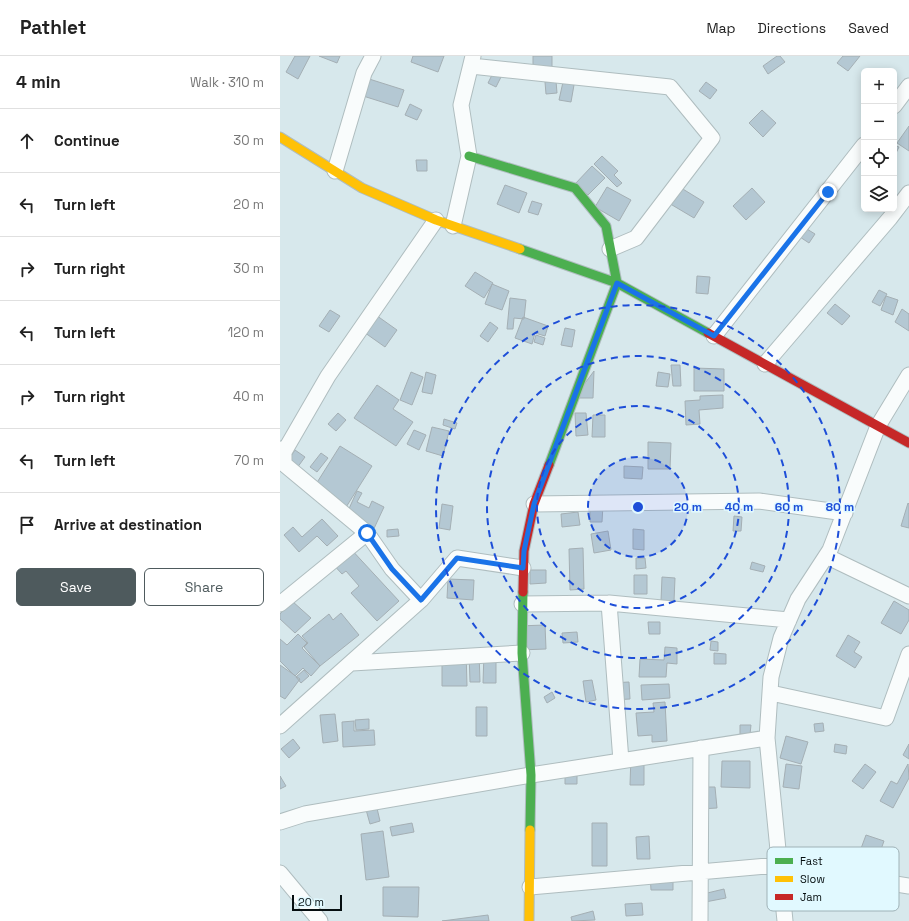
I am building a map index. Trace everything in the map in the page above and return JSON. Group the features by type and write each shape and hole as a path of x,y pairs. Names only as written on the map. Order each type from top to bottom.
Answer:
{"street":[{"path":"335,171 364,72 373,56"},
{"path":"453,226 469,156 461,105 472,61 670,87 712,138 636,238 610,249"},
{"path":"896,104 909,86"},
{"path":"280,137 362,188 436,220 617,283 909,443"},
{"path":"714,336 861,149"},
{"path":"469,156 575,188 606,226 617,283 534,504 524,551 522,653 531,774 529,921"},
{"path":"765,364 890,218 909,193"},
{"path":"421,600 392,569 367,533 284,464 282,450 328,376 436,220"},
{"path":"776,847 767,738 771,677 781,638 798,599 830,550 878,426 909,375"},
{"path":"534,504 759,501 845,513"},
{"path":"280,604 367,533"},
{"path":"826,556 909,596"},
{"path":"280,726 421,600 457,558 523,568"},
{"path":"522,604 610,603 789,620"},
{"path":"610,603 621,760"},
{"path":"352,663 522,653"},
{"path":"770,693 886,718 909,654"},
{"path":"280,822 305,814 531,774 767,738"},
{"path":"700,921 702,872 701,748"},
{"path":"530,886 767,866"},
{"path":"280,873 320,921"},
{"path":"899,884 909,886"},
{"path":"784,911 785,921"}],"building":[{"path":"295,56 310,56 298,79 286,72"},
{"path":"319,56 340,56 337,63"},
{"path":"413,56 444,56 438,72 411,62"},
{"path":"533,56 552,56 552,68 533,68"},
{"path":"777,56 780,56 785,62 768,74 763,66"},
{"path":"843,56 860,56 848,71 837,63"},
{"path":"493,73 501,77 496,87 488,83"},
{"path":"366,78 404,90 398,107 360,95"},
{"path":"556,81 557,93 546,94 545,82"},
{"path":"563,82 574,85 571,102 559,100"},
{"path":"706,82 717,90 710,99 699,91"},
{"path":"410,104 422,110 417,120 405,115"},
{"path":"762,110 776,123 763,137 749,123"},
{"path":"909,126 909,151 897,143"},
{"path":"602,156 618,171 614,175 622,183 617,187 594,164"},
{"path":"416,160 427,160 427,171 417,171"},
{"path":"592,166 605,178 588,195 575,184"},
{"path":"673,183 704,202 694,218 662,199"},
{"path":"505,185 527,193 519,213 497,204"},
{"path":"607,187 631,200 619,221 595,207"},
{"path":"752,188 765,202 746,220 733,206"},
{"path":"532,201 542,204 538,215 528,212"},
{"path":"802,226 815,234 809,243 797,235"},
{"path":"475,272 493,283 484,298 465,286"},
{"path":"697,276 710,277 708,294 696,293"},
{"path":"492,284 509,291 502,310 485,304"},
{"path":"879,290 887,294 880,306 872,302"},
{"path":"886,296 898,300 893,315 881,310"},
{"path":"510,298 526,300 524,319 514,318 513,329 507,329"},
{"path":"835,304 850,316 842,325 827,313"},
{"path":"902,309 909,314 909,331 895,322"},
{"path":"330,310 340,316 329,332 319,326"},
{"path":"373,313 397,330 385,347 361,330"},
{"path":"523,317 548,326 545,336 535,333 532,344 515,338"},
{"path":"490,322 498,328 488,342 480,336"},
{"path":"565,328 575,330 572,347 561,345"},
{"path":"536,335 545,338 543,345 534,342"},
{"path":"671,365 680,365 681,386 673,386"},
{"path":"694,368 724,369 724,391 694,391"},
{"path":"594,371 593,398 574,398"},
{"path":"411,372 423,377 412,405 400,400"},
{"path":"426,372 436,375 432,394 422,392"},
{"path":"658,372 670,374 668,387 656,386"},
{"path":"377,385 399,400 393,409 413,422 396,446 354,418"},
{"path":"723,395 723,408 699,410 700,424 686,425 685,401 700,400 700,396"},
{"path":"338,413 346,420 336,431 328,424"},
{"path":"575,413 586,413 588,435 576,436"},
{"path":"593,415 605,415 605,437 592,437"},
{"path":"444,419 457,423 455,429 443,425"},
{"path":"432,427 449,431 443,456 426,451"},
{"path":"414,430 426,435 419,450 407,444"},
{"path":"648,442 671,443 670,469 648,469"},
{"path":"340,446 372,466 343,512 311,492"},
{"path":"295,450 305,457 297,468 287,462"},
{"path":"321,453 328,458 317,472 310,467"},
{"path":"624,466 643,467 642,479 624,478"},
{"path":"357,491 362,493 357,502 369,508 372,501 384,507 371,535 343,522"},
{"path":"908,503 909,504 909,528 901,526"},
{"path":"442,504 453,506 450,530 439,528"},
{"path":"590,504 603,505 602,522 590,522"},
{"path":"578,512 580,525 562,527 561,514"},
{"path":"734,516 742,517 741,531 733,531"},
{"path":"322,519 338,536 327,546 317,536 299,552 284,535 293,527 302,537"},
{"path":"398,529 399,536 387,537 387,530"},
{"path":"633,529 644,530 644,550 633,549"},
{"path":"608,531 611,550 594,553 591,534"},
{"path":"349,547 399,601 377,621 351,593 359,586 346,571 342,574 330,561"},
{"path":"583,548 584,589 570,590 569,549"},
{"path":"636,558 645,558 646,568 636,569"},
{"path":"752,562 765,566 763,572 750,569"},
{"path":"530,570 546,570 546,583 530,584"},
{"path":"634,575 647,575 647,594 634,594"},
{"path":"662,577 675,578 674,601 661,601"},
{"path":"448,579 474,580 473,600 447,598"},
{"path":"292,601 311,618 295,633 280,619 280,614"},
{"path":"894,601 909,610 909,620 901,634 881,623"},
{"path":"341,613 359,635 320,666 304,647 308,643 302,636 329,614 333,620"},
{"path":"648,622 660,622 660,634 649,634"},
{"path":"545,625 546,649 519,650 518,626"},
{"path":"577,632 578,642 563,643 562,633"},
{"path":"298,634 307,643 302,648 320,666 311,676 303,668 295,676 280,661 280,639 287,645"},
{"path":"848,635 860,642 854,652 862,657 855,668 836,656"},
{"path":"711,641 718,642 718,651 710,650"},
{"path":"665,647 677,648 677,664 667,663 666,677 639,677 640,659 664,660"},
{"path":"466,650 467,686 442,686 442,651"},
{"path":"469,652 479,652 480,682 470,682"},
{"path":"484,653 496,654 496,683 483,683"},
{"path":"714,653 726,654 726,664 714,664"},
{"path":"280,665 300,679 285,699 280,696"},
{"path":"304,670 309,676 301,683 296,677"},
{"path":"592,680 596,700 586,702 583,681"},
{"path":"629,682 630,699 612,700 611,683"},
{"path":"669,684 670,698 642,700 641,685"},
{"path":"552,692 555,698 547,703 544,697"},
{"path":"665,702 667,741 652,742 652,735 638,736 636,713 654,712 653,703"},
{"path":"476,707 487,707 487,736 476,736"},
{"path":"335,714 338,741 323,743 320,715"},
{"path":"369,719 369,729 356,730 355,720"},
{"path":"354,721 354,731 374,730 375,745 343,747 342,722"},
{"path":"823,723 824,731 815,732 814,724"},
{"path":"740,725 751,725 750,734 740,734"},
{"path":"786,736 808,742 801,764 780,758"},
{"path":"293,739 300,748 289,758 281,749"},
{"path":"835,744 847,746 846,754 834,752"},
{"path":"909,744 909,759 903,755"},
{"path":"631,756 644,756 644,785 630,785"},
{"path":"722,761 750,761 750,788 721,787"},
{"path":"786,764 802,766 799,789 783,787"},
{"path":"865,764 876,772 863,789 852,781"},
{"path":"908,764 909,778 893,808 880,801 891,781 897,784"},
{"path":"565,770 577,770 577,784 565,784"},
{"path":"280,776 286,786 280,789"},
{"path":"699,787 715,787 717,808 700,809"},
{"path":"376,804 380,821 370,824 365,806"},
{"path":"412,823 414,832 392,836 390,827"},
{"path":"592,823 607,823 607,866 592,866"},
{"path":"383,831 389,877 366,880 361,834"},
{"path":"866,835 884,841 882,847 862,847"},
{"path":"649,836 650,859 637,859 636,837"},
{"path":"673,873 673,890 651,890 650,874"},
{"path":"383,887 419,887 418,917 383,916"},
{"path":"724,889 726,898 700,903 699,895"},
{"path":"642,903 643,915 626,916 625,904"},
{"path":"593,911 595,920 572,921 571,917"},
{"path":"488,915 489,921 442,921"}],"traffic: fast":[{"path":"469,156 575,188 606,226 617,283 549,465"},
{"path":"520,249 617,283 708,333"},
{"path":"523,592 522,653 531,775 530,830"}],"traffic: slow":[{"path":"280,137 362,188 436,220 520,249"},
{"path":"529,921 530,830"}],"traffic: jam":[{"path":"708,333 909,443"},
{"path":"523,592 524,551 534,504 549,465"}],"route":[{"path":"367,533 392,569 421,600 457,558 523,568 524,551 534,504 617,283 714,336 828,192"}]}
